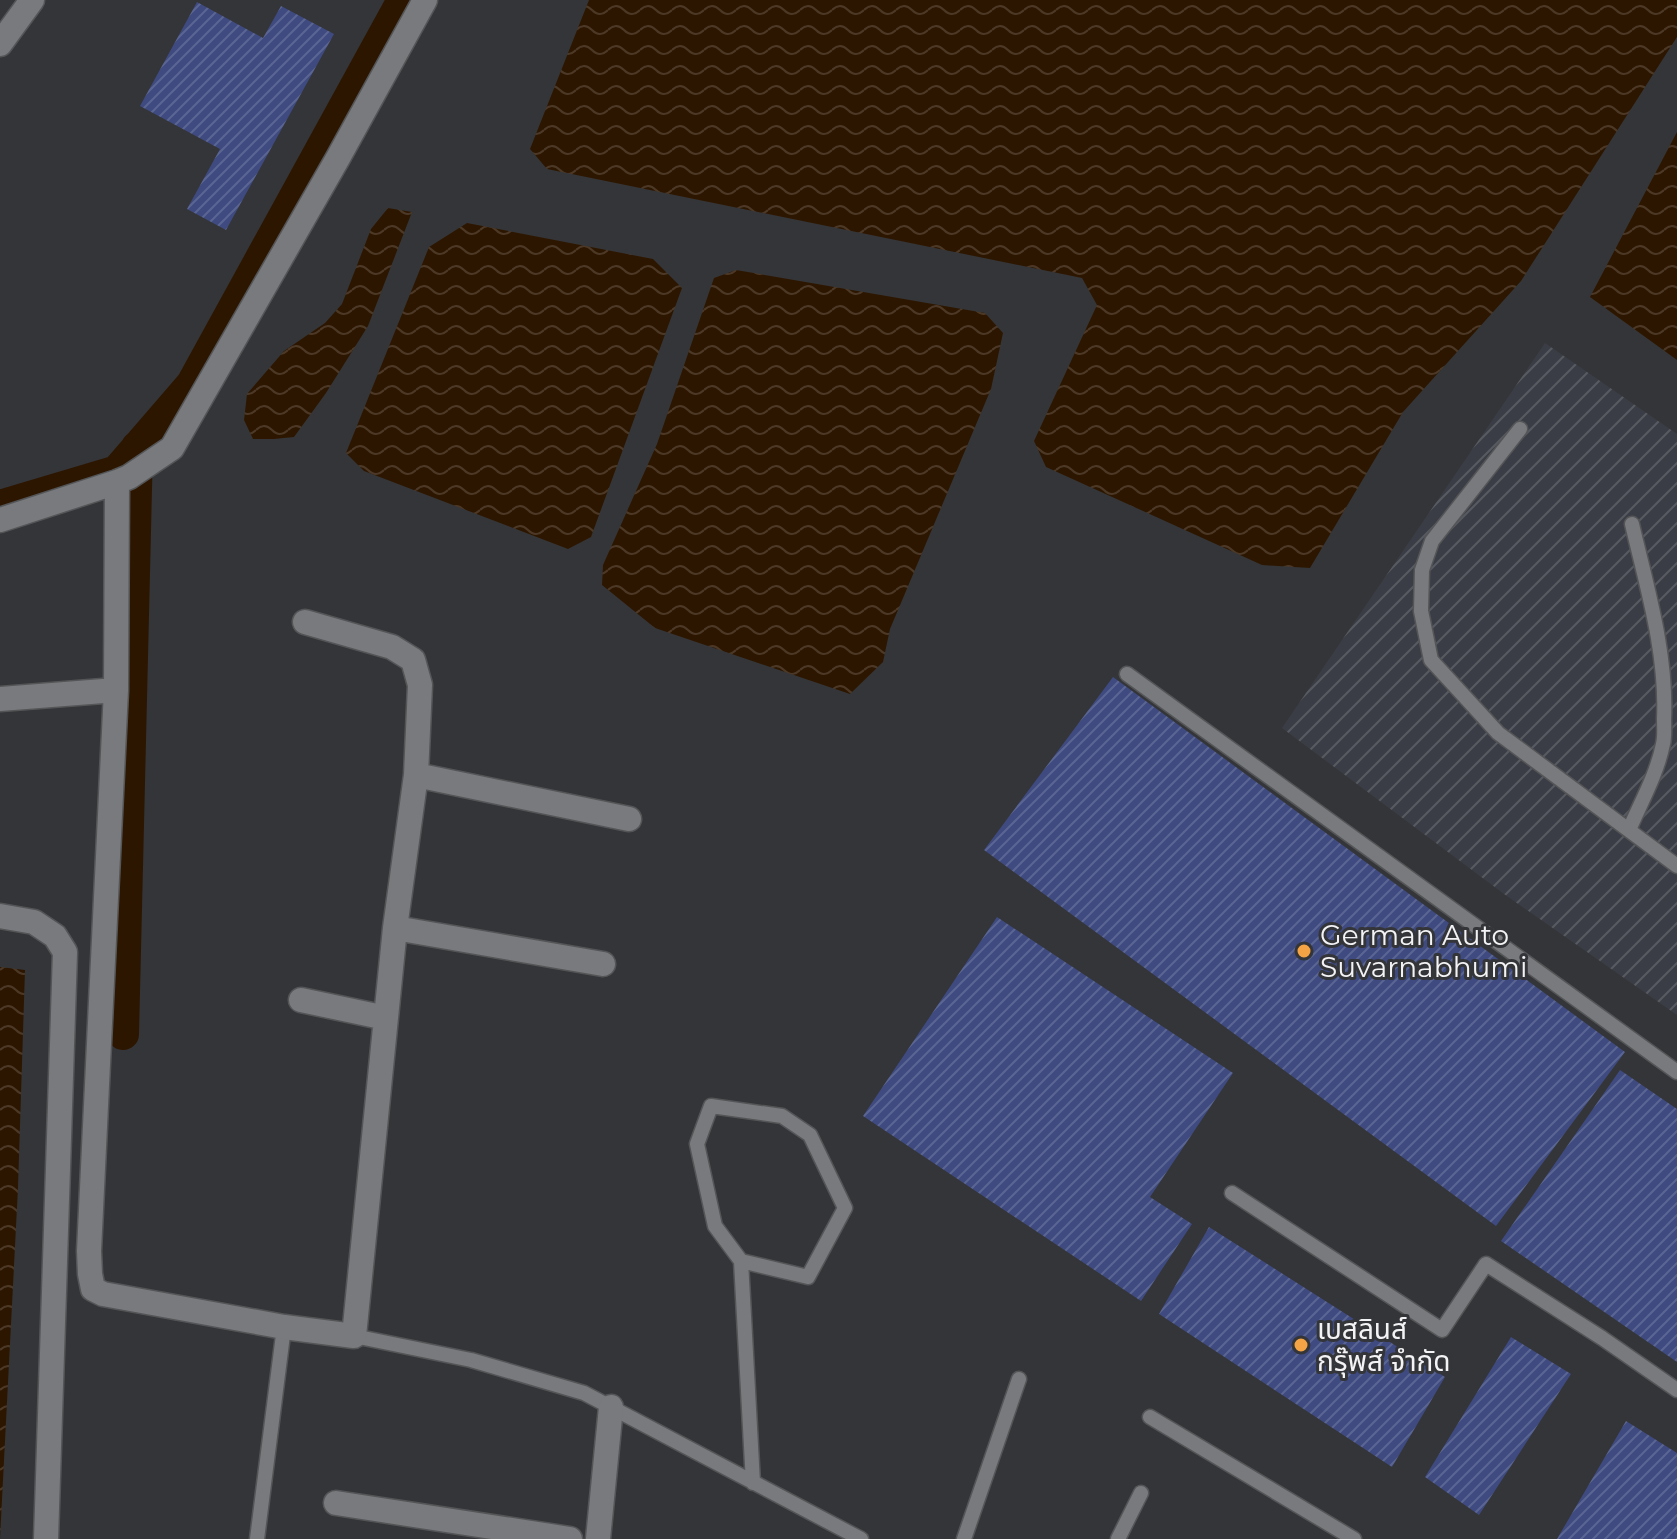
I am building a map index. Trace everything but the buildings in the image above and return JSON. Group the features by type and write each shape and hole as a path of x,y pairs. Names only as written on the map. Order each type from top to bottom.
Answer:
{"street":[{"path":"0,44 32,0"},
{"path":"0,520 123,480 172,448 425,0"},
{"path":"123,480 89,1251 93,1289 103,1294 284,1327 354,1336 395,928 416,775 420,685 413,660 392,647 305,622"},
{"path":"0,699 116,690"},
{"path":"416,775 629,819"},
{"path":"0,916 34,922 55,936 65,952 46,1539"},
{"path":"395,928 603,964"},
{"path":"301,1000 386,1018"},
{"path":"598,1539 611,1407"},
{"path":"336,1503 570,1539"}],"lane":[{"path":"1520,429 1432,541 1422,570 1421,611 1431,660 1498,733 1677,866"},
{"path":"1629,830 1654,774 1664,742 1665,704 1654,619 1632,524"},
{"path":"1127,674 1677,1072"},
{"path":"741,1261 808,1277 845,1208 810,1135 782,1116 711,1106 697,1144 715,1226 741,1261 753,1483"},
{"path":"1232,1193 1442,1330 1486,1264 1677,1390"},
{"path":"257,1539 284,1327"},
{"path":"354,1336 471,1360 584,1393 861,1539"},
{"path":"964,1539 1019,1379"},
{"path":"1150,1417 1354,1539"},
{"path":"1118,1539 1141,1493"}],"shaded area":[{"path":"1545,343 1677,434 1677,1015 1504,894 1282,728"}],"water":[{"path":"589,0 1677,0 1677,37 1521,281 1403,412 1310,568 1262,565 1046,467 1034,441 1097,305 1082,278 547,169 530,149"},
{"path":"1677,132 1677,360 1590,297"},
{"path":"388,208 412,212 368,326 294,437 253,439 244,420 247,394 284,351 325,323 342,304 371,229"},
{"path":"467,223 653,259 682,288 591,537 568,549 364,471 346,453 429,247"},
{"path":"736,270 985,313 1003,333 991,389 890,629 883,662 850,694 655,628 602,585 603,565 657,444 714,278"},
{"path":"0,967 25,970 18,1188 0,1539"}],"waterway":[{"path":"0,506 117,471 192,384 403,0"},
{"path":"123,1034 137,447"}],"place":[{"name":"German Auto Suvarnabhumi","path":"1304,951"},
{"name":"เบสลินส์ กรุ๊พส์ จำกัด","path":"1301,1345"}]}
